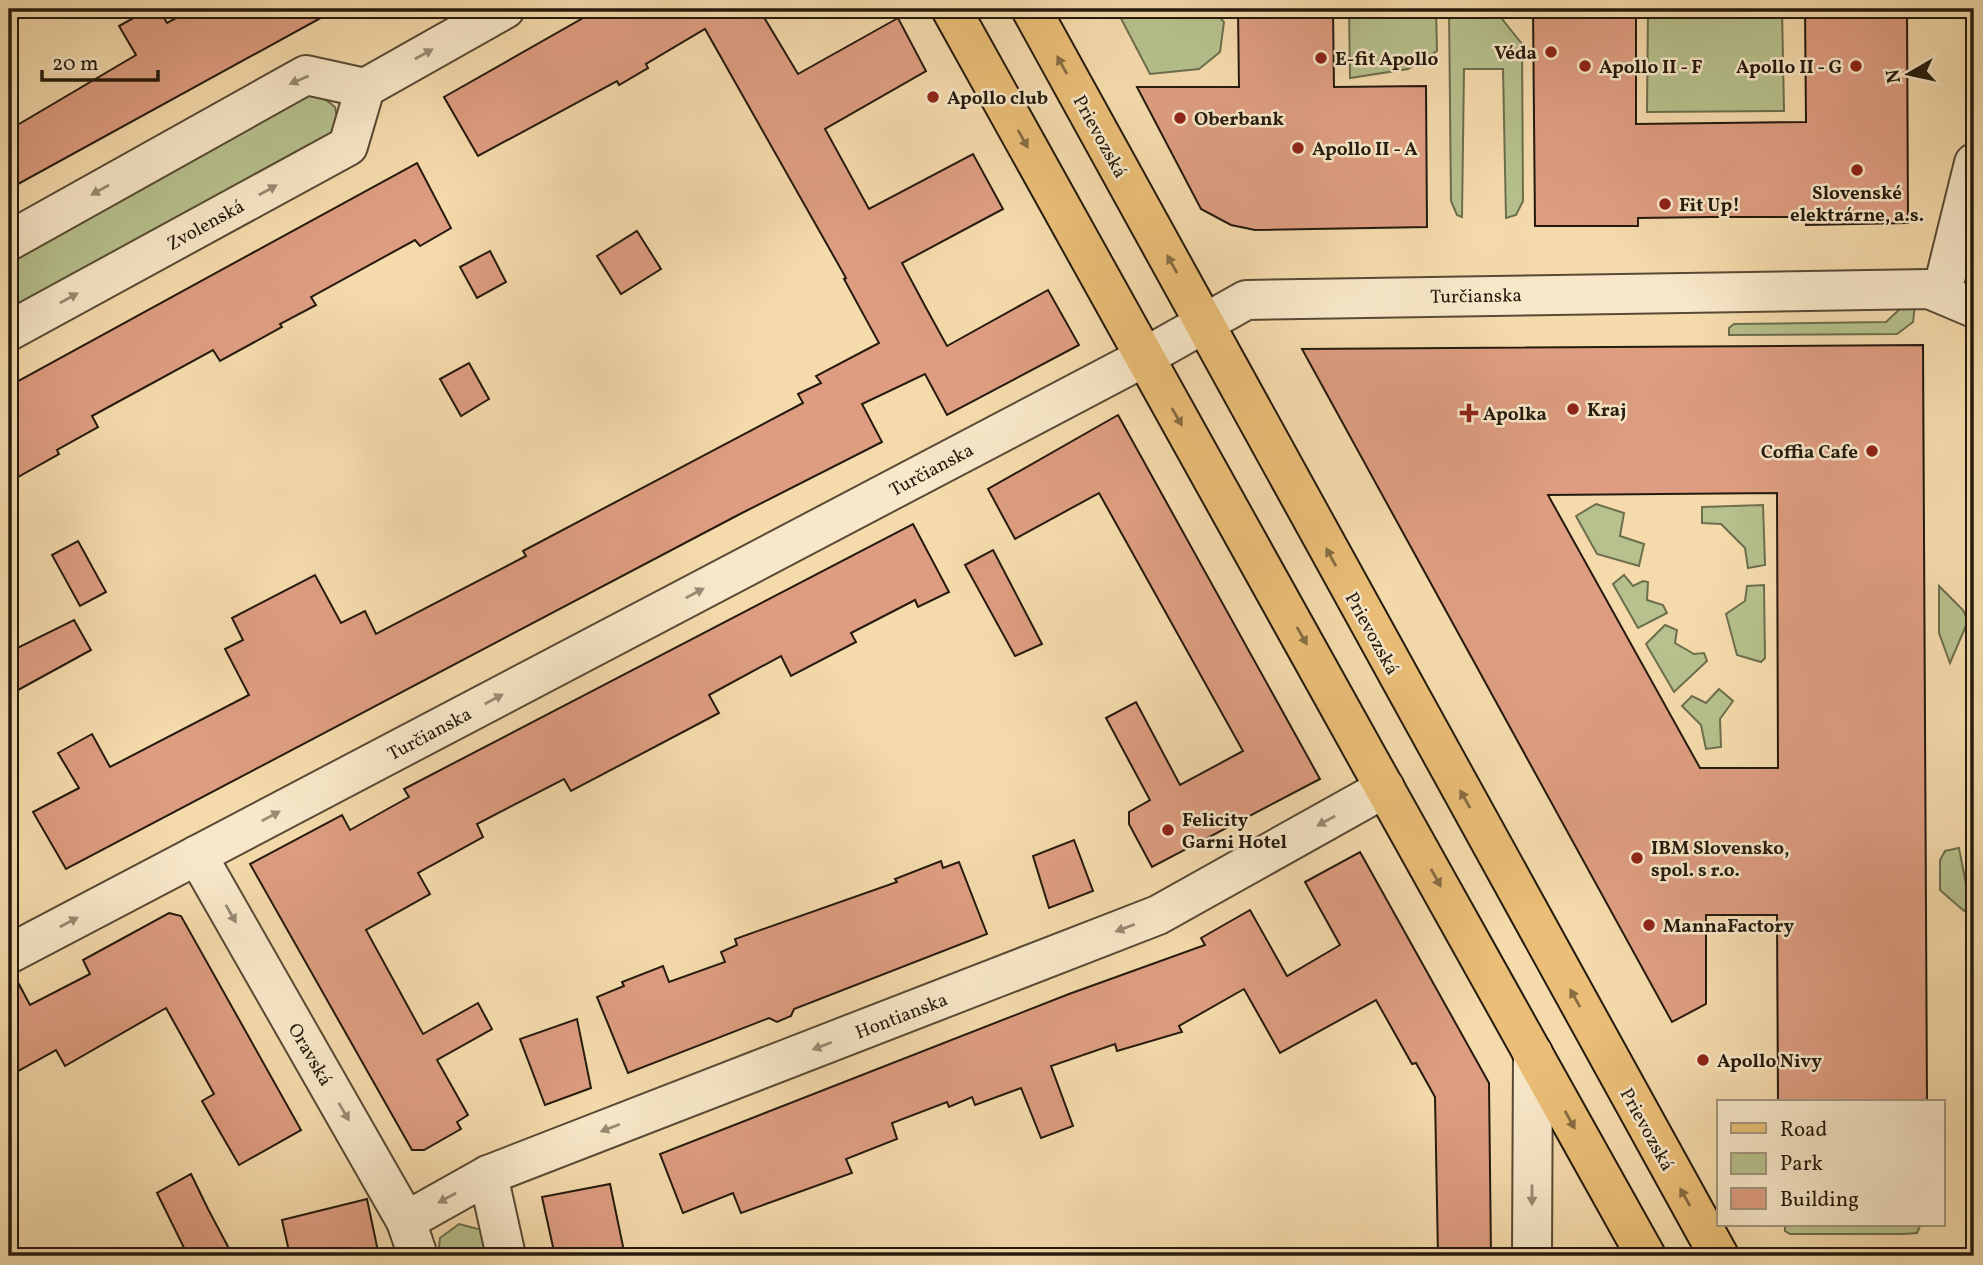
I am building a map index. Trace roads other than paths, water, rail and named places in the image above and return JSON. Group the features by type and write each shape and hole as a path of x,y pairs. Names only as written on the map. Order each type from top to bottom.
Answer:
{"main road":[{"path":"951,9 1143,358 1646,1256"},
{"name":"Prievozská","path":"1031,9 1718,1256"}],"street":[{"path":"9,241 306,75 365,88 505,9"},
{"name":"Zvolenská","path":"9,331 348,146 365,88"},
{"path":"1938,283 1974,163"},
{"path":"1938,283 1974,251"},
{"name":"Turčianska","path":"9,954 1143,358 1246,300 1938,283 1974,308"},
{"name":"Hontianska","path":"406,1221 488,1175 1158,915 1385,788"},
{"name":"Oravská","path":"197,855 406,1221 418,1256"},
{"path":"1532,1256 1533,1053"},
{"path":"488,1175 506,1256"}],"place":[{"name":"Véda","path":"1551,52"},
{"name":"E-fit Apollo","path":"1321,58"},
{"name":"Apollo II - F","path":"1585,66"},
{"name":"Apollo II - G","path":"1856,66"},
{"name":"Apollo club","path":"933,97"},
{"name":"Oberbank","path":"1180,118"},
{"name":"Apollo II - A","path":"1298,148"},
{"name":"Slovenské elektrárne, a.s.","path":"1857,170"},
{"name":"Fit Up!","path":"1665,204"},
{"name":"Kraj","path":"1573,409"},
{"name":"Apolka","path":"1469,413"},
{"name":"Coffia Cafe","path":"1872,451"},
{"name":"Felicity Garni Hotel","path":"1168,830"},
{"name":"IBM Slovensko, spol. s r.o.","path":"1637,858"},
{"name":"MannaFactory","path":"1649,925"},
{"name":"Apollo Nivy","path":"1703,1060"}]}
